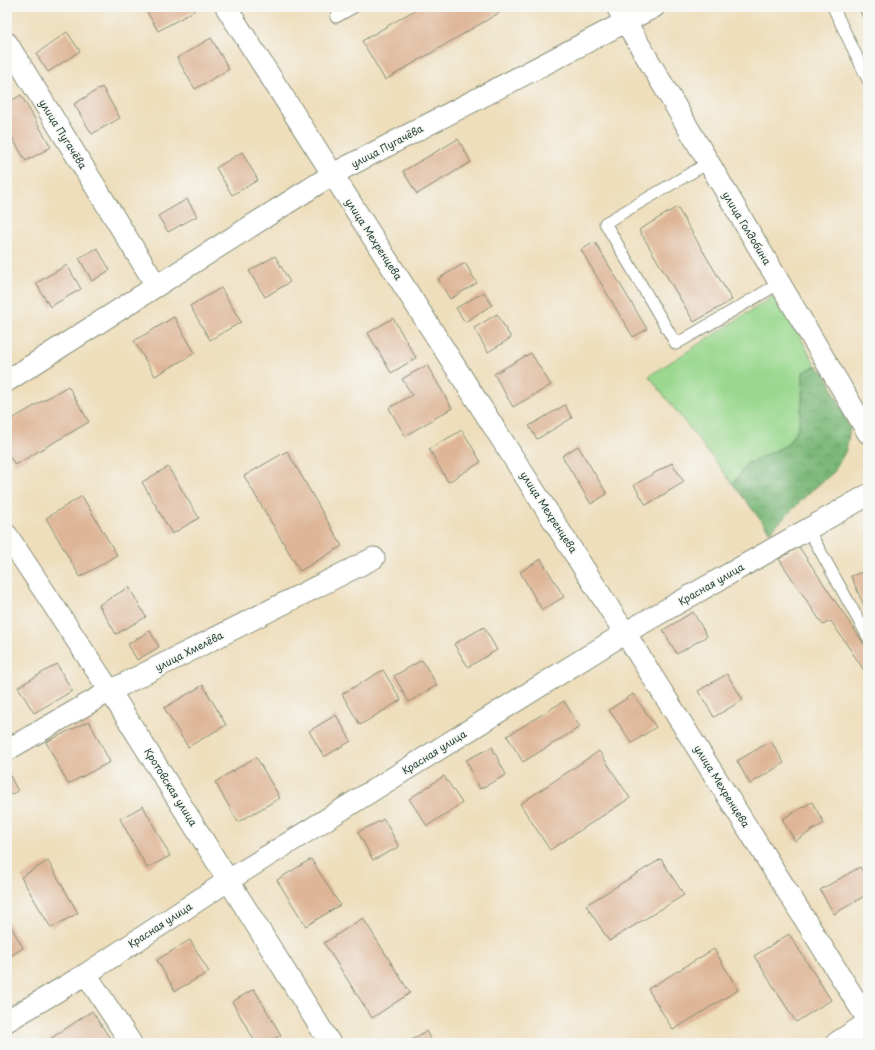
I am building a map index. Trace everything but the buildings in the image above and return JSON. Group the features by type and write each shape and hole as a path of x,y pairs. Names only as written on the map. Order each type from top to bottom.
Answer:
{"main road":[{"path":"837,1043 868,1022"}],"street":[{"name":"улица Мехренцева","path":"226,7 625,633 868,1022"},
{"path":"621,15 654,7"},
{"name":"улица Пугачёва","path":"7,381 333,174 621,15"},
{"name":"улица Голдобина","path":"621,15 868,433"},
{"name":"улица Пугачёва","path":"7,43 156,285"},
{"name":"Красная улица","path":"7,1021 86,974 229,880 625,633 868,495"},
{"name":"Кротовская улица","path":"7,535 110,691 330,1043"},
{"name":"улица Хмелёва","path":"7,750 110,691 374,558"},
{"path":"86,974 131,1043"}],"lane":[{"path":"336,17 354,7"},
{"path":"833,7 868,80"},
{"path":"708,163 605,223 676,344 780,284"},
{"path":"808,529 868,637"}],"green space":[{"path":"777,294 816,366 803,372 802,402 798,428 787,445 746,464 733,484 649,376"},
{"path":"816,366 826,374 850,428 846,450 834,472 811,491 770,532 733,484 746,464 787,445 798,428 802,402 803,372"}]}
